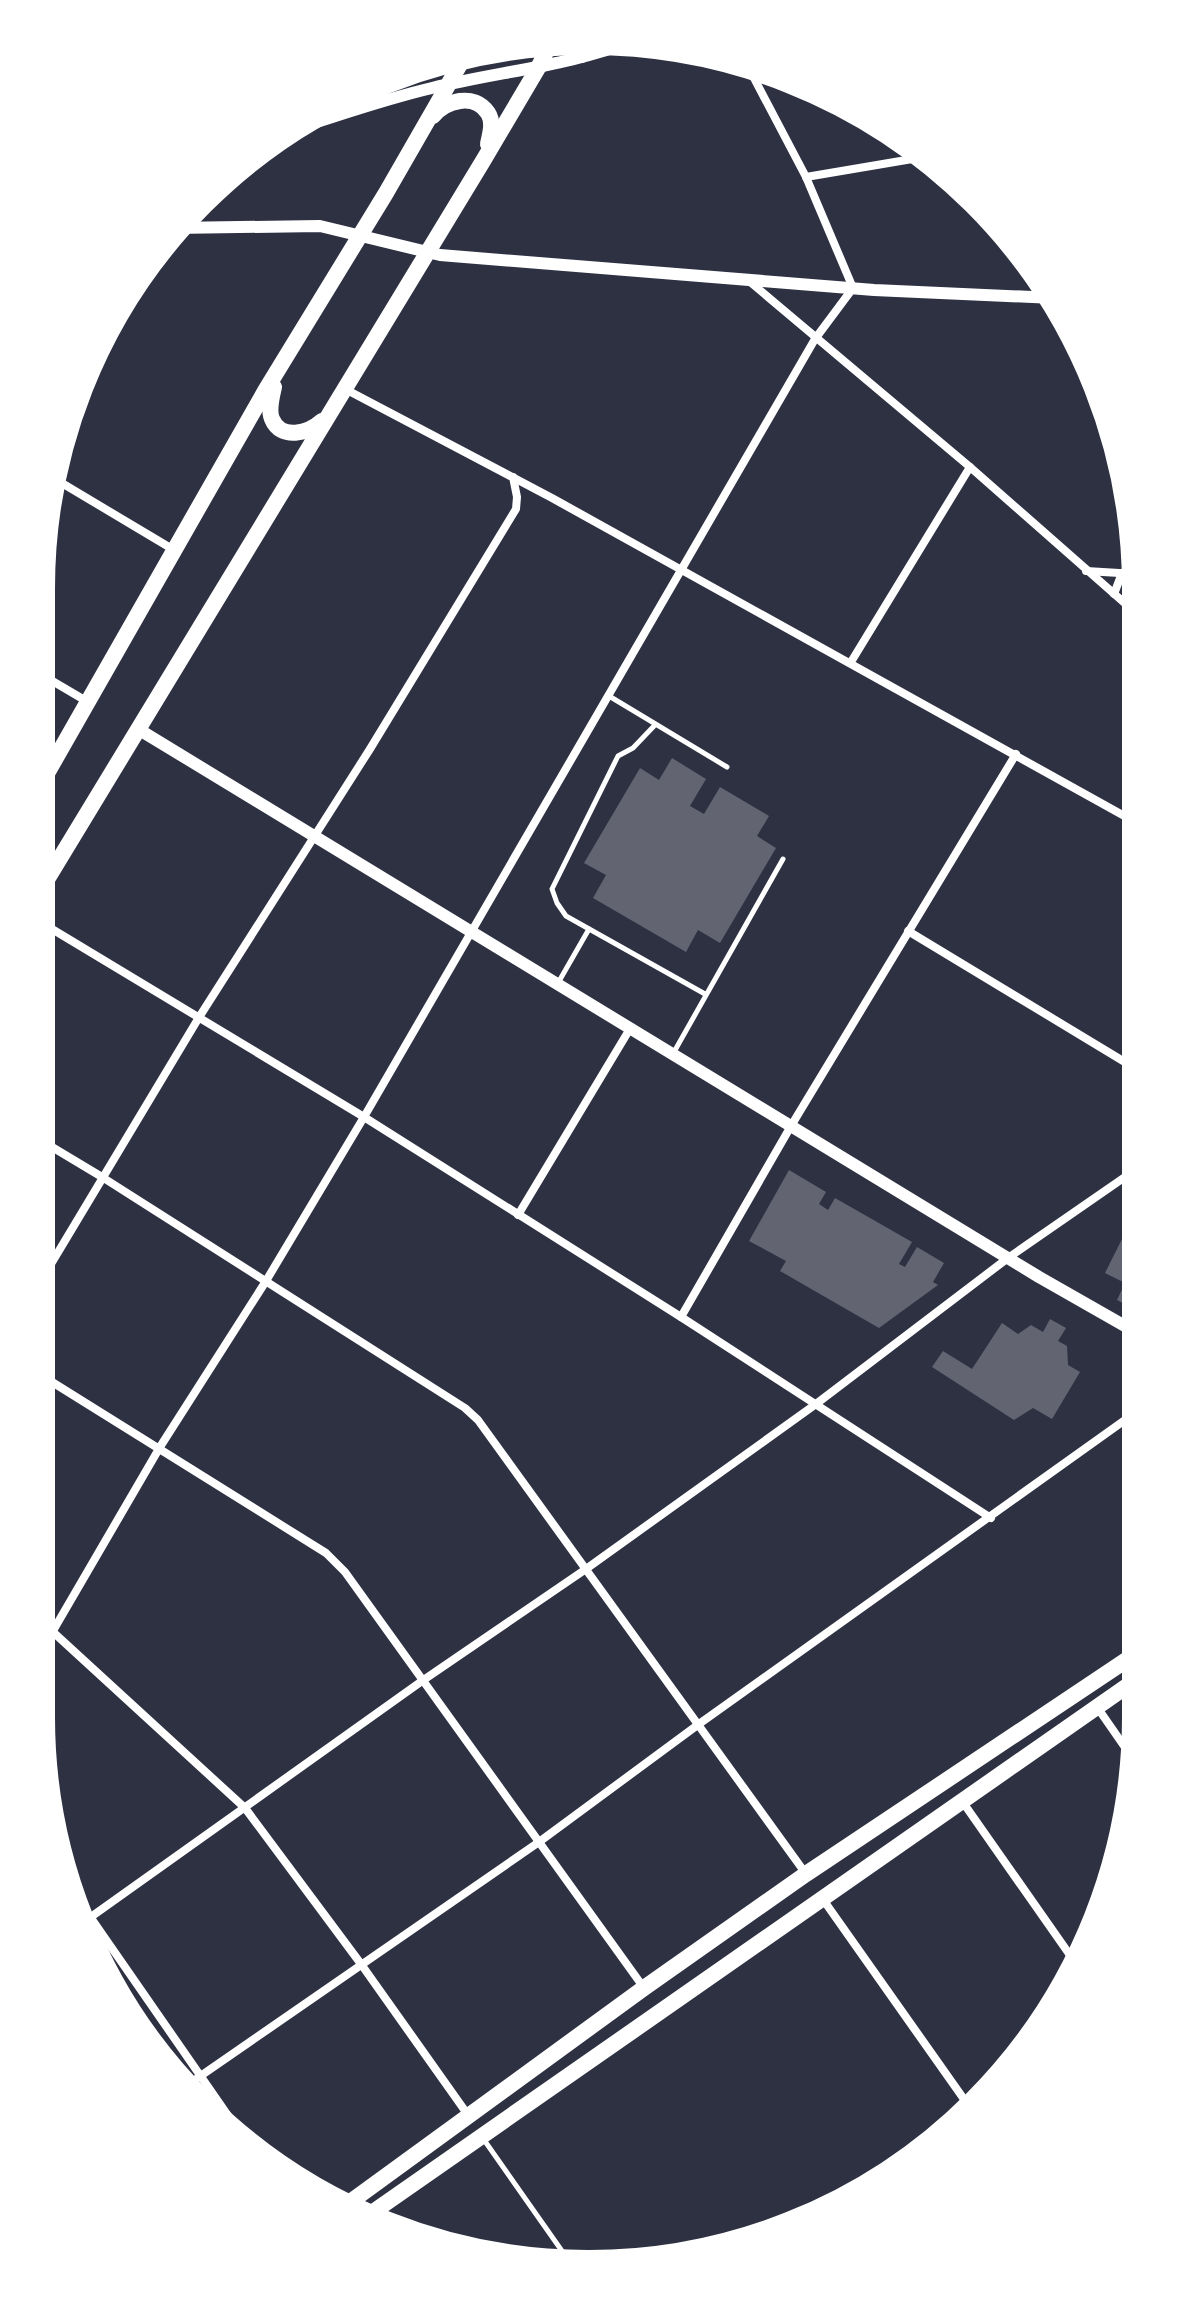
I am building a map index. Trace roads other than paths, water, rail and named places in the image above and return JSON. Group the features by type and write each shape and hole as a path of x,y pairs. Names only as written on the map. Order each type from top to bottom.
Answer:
{"main road":[{"path":"50,875 336,405 546,52"},
{"path":"50,769 265,391 458,66"},
{"path":"424,128 439,108 454,101 476,103 488,112 491,125 483,161"},
{"path":"285,362 273,388 270,405 272,420 282,430 298,434 309,431 336,405"},
{"path":"353,2200 806,1874 1127,1660"},
{"path":"375,2211 1127,1686"}],"street":[{"path":"578,50 582,57"},
{"path":"319,122 446,85 538,68 602,50"},
{"path":"753,76 806,177 853,288"},
{"path":"806,177 913,159"},
{"path":"189,228 320,226 440,255 748,281 1041,297"},
{"path":"748,281 970,467 1127,605"},
{"path":"50,1637 160,1447 266,1281 364,1117 815,339 853,288"},
{"path":"345,389 851,662 1127,817"},
{"path":"851,662 970,467"},
{"path":"50,1265 198,1019 314,838 516,509 513,477"},
{"path":"60,483 175,550"},
{"path":"1086,571 1127,573"},
{"path":"1114,594 1122,573"},
{"path":"50,680 89,702"},
{"path":"138,729 1008,1258 1127,1327"},
{"path":"681,1317 791,1126 1016,754"},
{"path":"50,928 364,1117 991,1518"},
{"path":"908,931 1127,1063"},
{"path":"518,1215 631,1027"},
{"path":"50,1146 465,1408 478,1420 806,1874"},
{"path":"91,1918 422,1681 586,1569 816,1404 1008,1258 1127,1176"},
{"path":"50,1380 326,1553 345,1572 644,1988"},
{"path":"193,2081 539,1842 1127,1419"},
{"path":"50,1630 245,1808 468,2115"},
{"path":"1097,1707 1126,1749"},
{"path":"962,1801 1071,1956"},
{"path":"821,1898 965,2101"},
{"path":"88,1915 229,2117"}],"lane":[{"path":"609,696 654,726 727,767"},
{"path":"654,726 633,748 618,756 552,889 566,916 705,994"},
{"path":"674,1053 783,859"},
{"path":"558,983 589,929"},
{"path":"481,2137 567,2254"}]}
